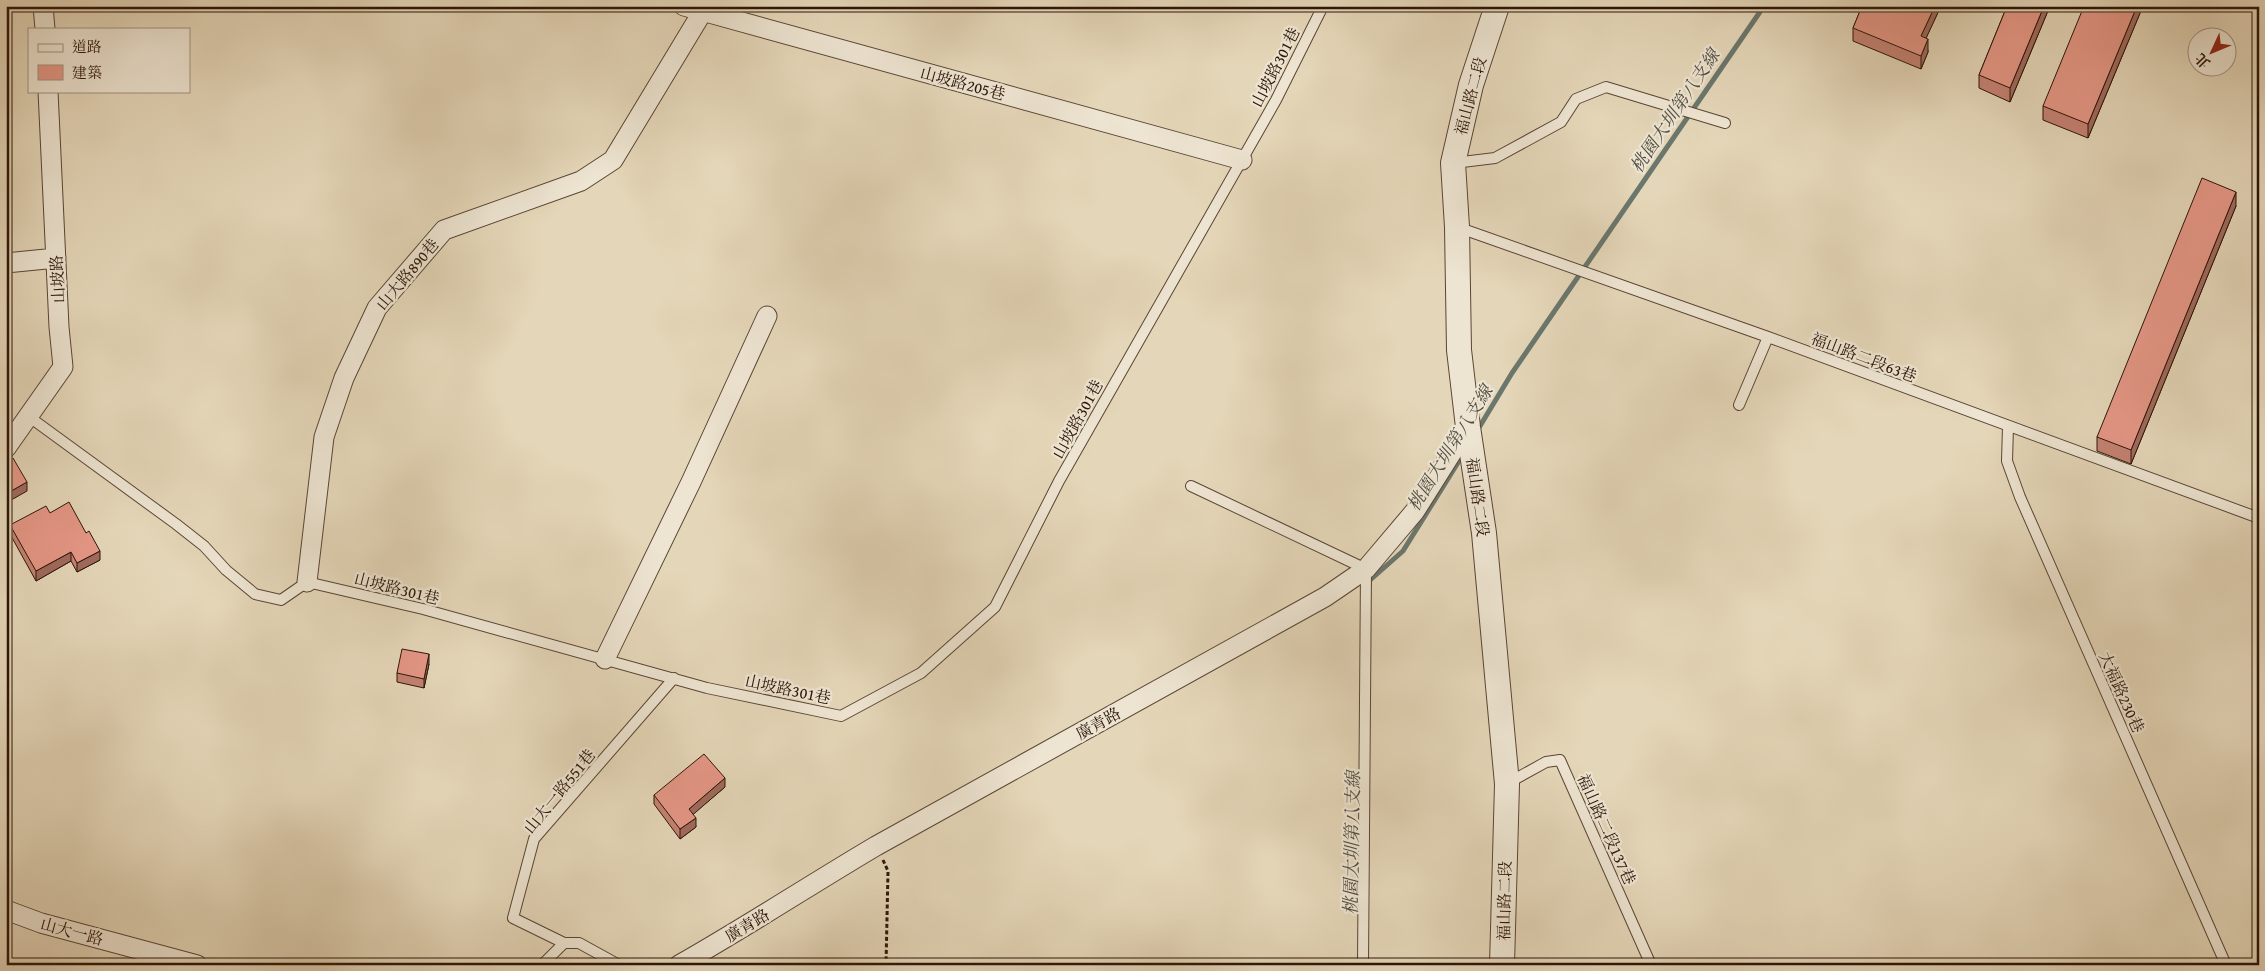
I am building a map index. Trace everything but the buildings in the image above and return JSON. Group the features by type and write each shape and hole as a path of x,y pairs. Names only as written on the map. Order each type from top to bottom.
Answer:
{"street":[{"path":"43,6 44,28"},
{"name":"山坡路205巷","path":"684,6 705,9 1242,160"},
{"name":"福山路二段","path":"1497,6 1471,85 1453,163 1457,227 1459,350 1484,533 1507,784 1502,965"},
{"name":"山大路890巷","path":"307,582 324,437 344,378 377,308 444,230 581,181 613,160 705,9"},
{"name":"山坡路","path":"6,448 63,367 48,92"},
{"path":"6,263 56,258"},
{"path":"605,659 691,482 767,316"},
{"name":"廣青路","path":"679,965 745,927 876,846 1325,597 1366,569 1415,511 1468,426"},
{"name":"山大一路","path":"6,910 41,923 197,965"}],"lane":[{"name":"山坡路301巷","path":"307,582 423,609 708,688 841,716 921,672 995,607 1060,481 1276,100 1323,6"},
{"path":"1453,163 1495,158 1561,122 1576,98 1606,86 1725,122"},
{"name":"福山路二段63巷","path":"1457,227 1768,337 2259,518"},
{"path":"1739,405 1768,337"},
{"path":"28,416 204,546 226,570 255,594 281,600 307,582"},
{"name":"大福路230巷","path":"2008,427 2007,461 2020,497 2226,965"},
{"path":"1191,486 1366,569 1362,965"},
{"name":"山大一路551巷","path":"619,965 579,943 564,943 513,918 534,839 674,678"},
{"name":"福山路二段137巷","path":"1507,784 1546,762 1560,760 1651,965"},
{"path":"542,965 564,943"}],"path":[{"path":"876,846 888,871 886,965"}],"waterway":[{"name":"桃園大圳第八支線","path":"1477,431 1512,373 1764,6"},
{"name":"桃園大圳第八支線","path":"1369,585 1369,581 1403,551 1464,453"}]}
